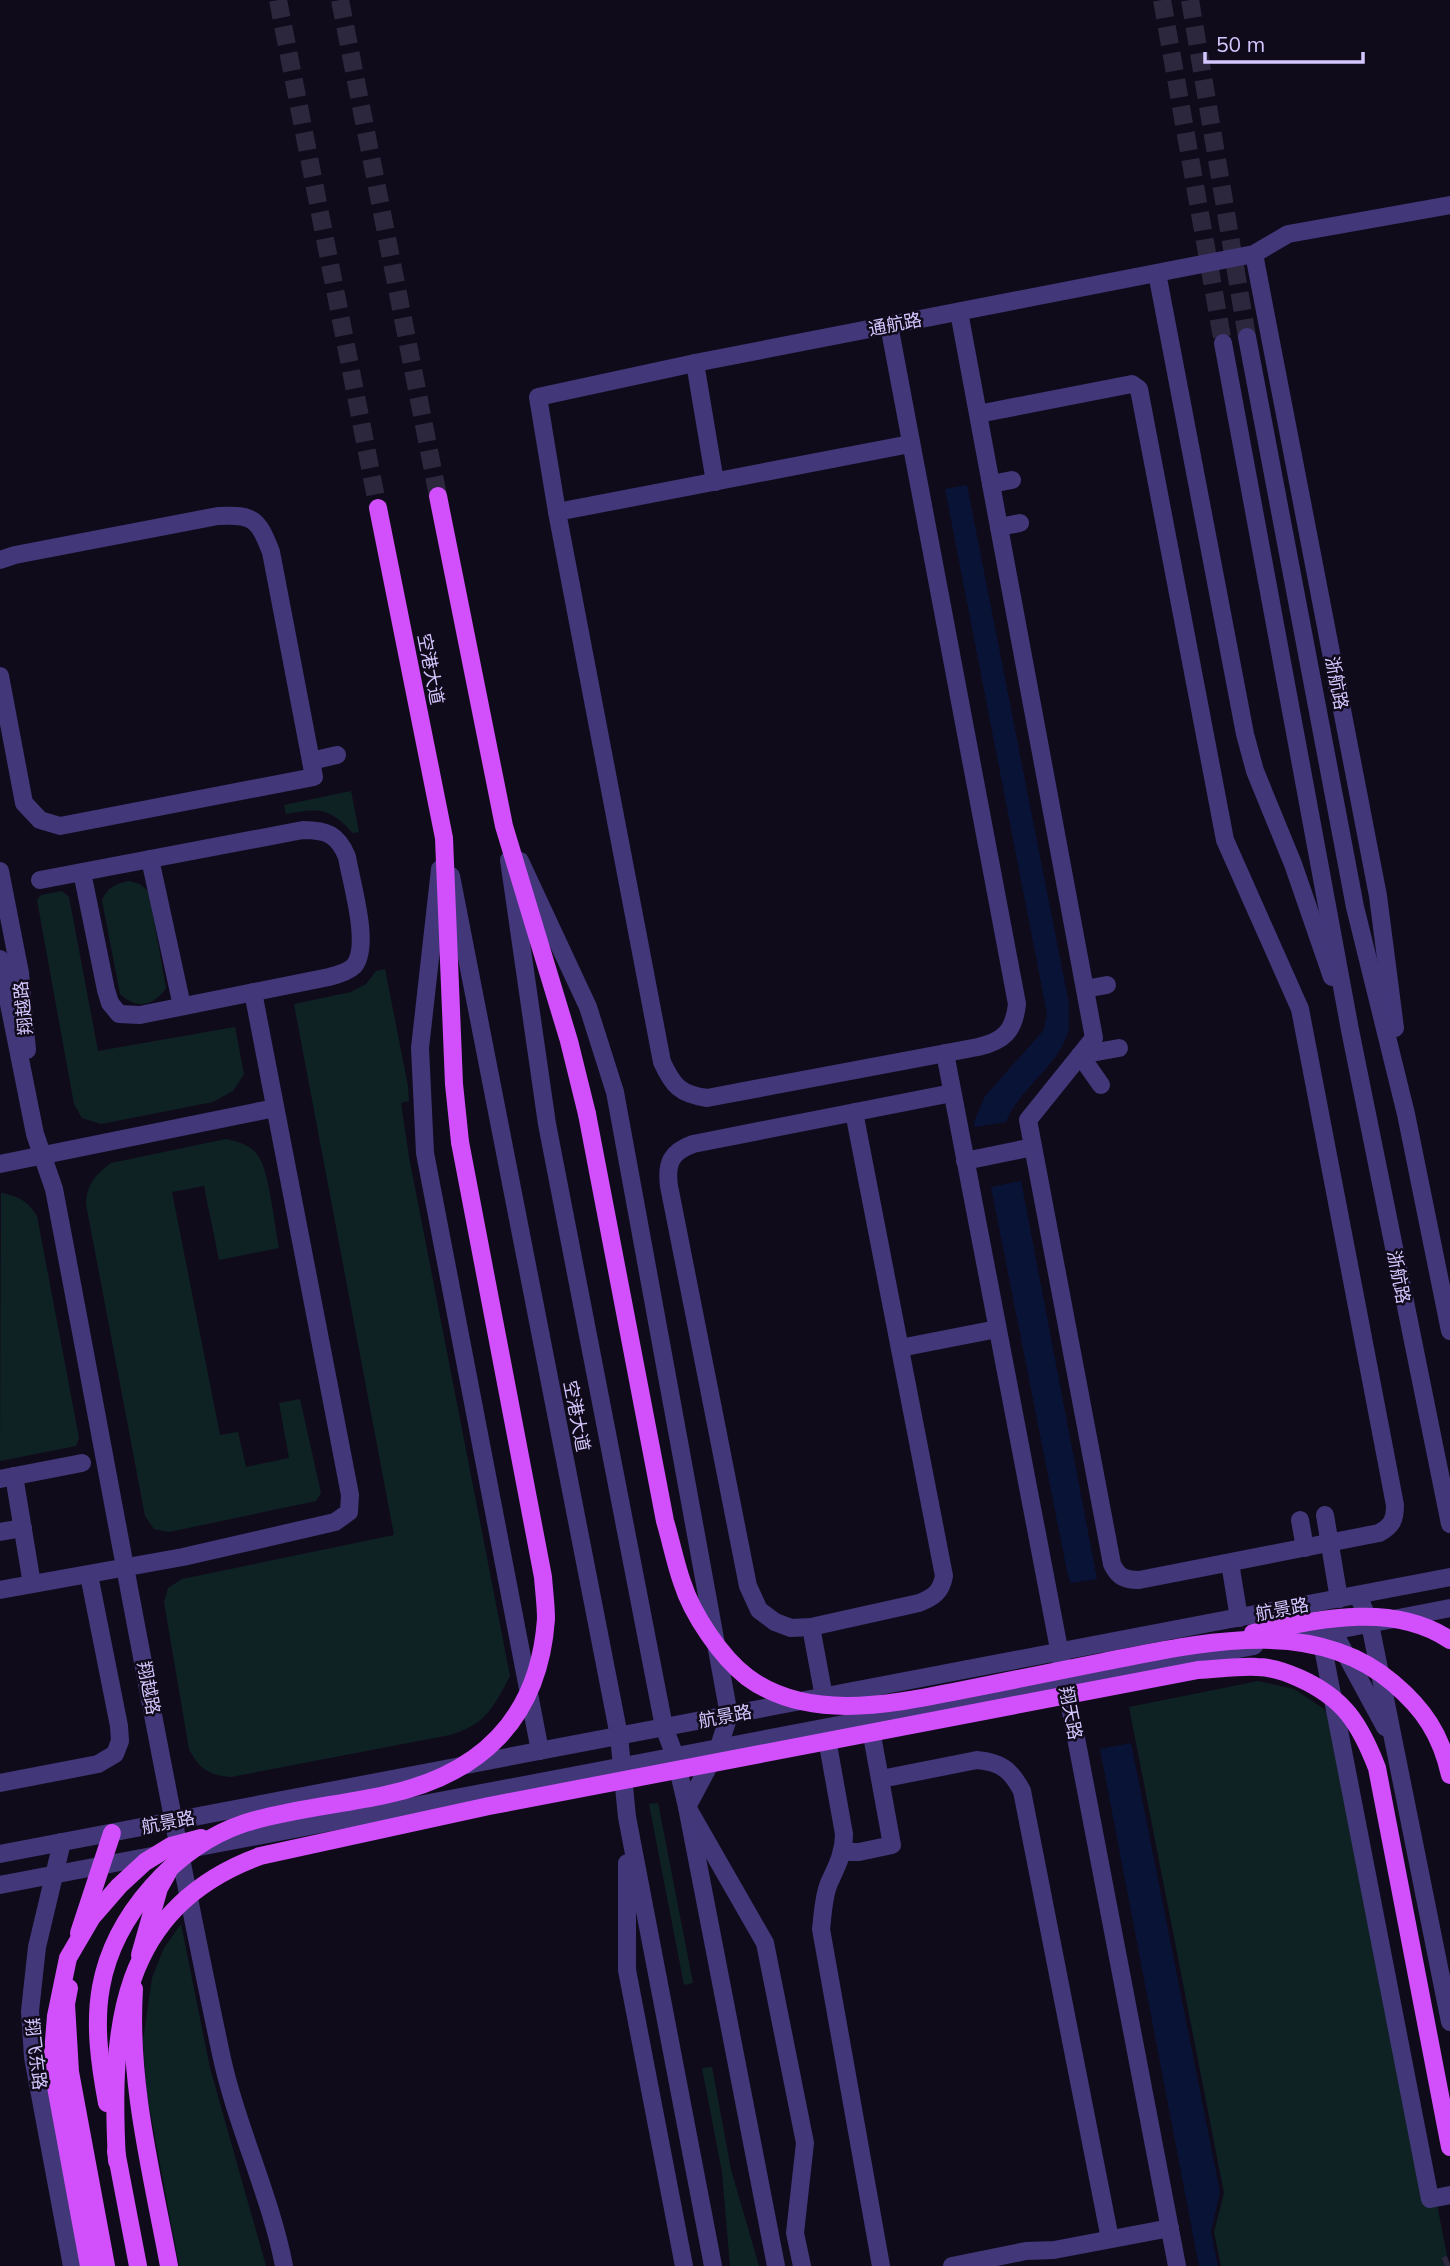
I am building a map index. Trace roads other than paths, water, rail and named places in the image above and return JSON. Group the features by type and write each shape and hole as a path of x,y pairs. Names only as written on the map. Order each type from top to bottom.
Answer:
{"main road":[{"name":"空港大道","path":"438,496 504,826 569,1041 587,1114 665,1521 682,1585 704,1626 723,1654 748,1678 780,1694 814,1704 849,1707 904,1702 1205,1642"},
{"name":"空港大道","path":"89,2266 52,2065 56,2016 68,1958 92,1917 145,1863 172,1846 261,1820 388,1795 448,1774 483,1753 509,1727 526,1699 540,1661 546,1618 543,1577 460,1142 454,1084 444,838 378,508"},
{"path":"1205,1642 1317,1620 1353,1617 1388,1618 1420,1625 1450,1640"},
{"path":"1205,1642 1309,1643 1344,1652 1380,1672 1409,1696 1432,1723 1450,1775"},
{"path":"117,2161 114,2102 117,2044 131,1982 163,1923 202,1884 232,1867 260,1856 489,1806 1198,1670 1260,1667 1286,1672 1332,1697 1350,1714 1365,1737 1377,1768 1450,2147"},
{"path":"106,2266 70,2073 66,2004 80,1930 111,1833"},
{"path":"138,2266 102,2077 98,2036 101,1987 113,1947 132,1914 157,1883 191,1850 218,1833"},
{"path":"169,2266 136,2091 132,2028 134,1989 140,1955 159,1888 180,1851"}],"street":[{"name":"通航路","path":"557,512 538,397 695,363 1254,254 1288,234 1450,205"},
{"name":"浙航路","path":"1254,254 1378,896 1406,1115"},
{"name":"浙航路","path":"1157,273 1245,734 1255,771 1293,864 1350,1030"},
{"path":"959,312 1094,1038 1028,1120 1112,1564 1117,1574 1128,1580 1379,1534 1390,1528 1395,1517 1395,1505 1300,1009 1225,840 1139,389 1132,384 978,414"},
{"path":"889,325 1017,1004 1015,1021 1006,1035 992,1044 706,1098 692,1096 680,1090 670,1079 663,1062 557,512 910,444"},
{"name":"浙航路","path":"1247,337 1355,907 1406,1115 1450,1331"},
{"name":"浙航路","path":"1223,343 1350,1030 1450,1524"},
{"path":"695,363 715,482"},
{"path":"991,484 1012,480"},
{"path":"0,560 218,516 242,515 254,520 262,530 271,552 314,777 60,826 40,820 24,803 8,758 0,676"},
{"path":"999,527 1020,523"},
{"path":"311,761 337,755"},
{"path":"504,826 588,1007 615,1092 729,1715 719,1747 687,1807 765,1943 805,2143 796,2233 802,2266"},
{"name":"空港大道","path":"504,826 547,1124 664,1727 675,1756 687,1807 776,2266"},
{"path":"40,880 150,859 303,830 319,830 333,834 347,857 362,939 360,953 354,966 329,977 133,1016 119,1014 114,1010 106,990 82,872"},
{"path":"444,838 421,1048 425,1153 540,1751"},
{"name":"空港大道","path":"444,838 619,1736 627,1817 713,2266"},
{"path":"150,859 182,1006"},
{"name":"翔越路","path":"0,871 20,973 26,1021 29,1106"},
{"name":"翔越路","path":"0,959 29,1106 54,1189 174,1821 222,2058 274,2224 284,2266"},
{"path":"1085,989 1107,985"},
{"path":"0,1590 126,1568 335,1522 349,1512 350,1494 253,992"},
{"name":"翔越路","path":"0,1009 15,1033"},
{"path":"1080,1055 1119,1048"},
{"name":"翔天路","path":"945,1053 1177,2266"},
{"path":"1080,1055 1101,1085"},
{"path":"854,1112 944,1576 941,1589 932,1598 919,1603 811,1628 791,1628 775,1622 759,1610 748,1586 667,1171 670,1158 679,1149 693,1144 854,1112 952,1093"},
{"path":"0,1164 275,1108"},
{"path":"965,1161 1033,1147"},
{"path":"900,1348 997,1329"},
{"path":"32,1584 23,1528 7,1477 82,1463"},
{"path":"1325,1516 1334,1631 1396,1749"},
{"path":"1300,1520 1305,1548"},
{"path":"0,1532 23,1528"},
{"path":"1230,1563 1239,1618"},
{"path":"0,1783 98,1764 116,1754 120,1741 119,1726 89,1575"},
{"name":"航景路","path":"0,1854 1450,1577"},
{"path":"1358,1595 1370,1624 1450,2022"},
{"name":"航景路","path":"0,1885 1450,1608"},
{"path":"811,1628 824,1697"},
{"path":"1334,1631 1322,1643 1430,2199 1450,2195"},
{"path":"843,1852 859,1852 892,1845 869,1719"},
{"path":"825,1727 845,1834 843,1852 828,1885 821,1929 881,2266"},
{"path":"881,1779 977,1760 991,1761 1005,1767 1014,1775 1022,1791 1110,2239"},
{"path":"627,1817 627,1970 684,2266"},
{"name":"翔飞东路","path":"62,1842 37,1947 30,2011 33,2057 72,2266"},
{"path":"952,2266 1170,2228"}],"water":[{"path":"967,485 1069,1004 1069,1029 1063,1045 1020,1099 1006,1122 975,1127 974,1122 985,1096 1043,1031 1047,1014 945,489"},
{"path":"1021,1181 1097,1579 1071,1583 1068,1576 991,1187"},
{"path":"1131,1743 1220,2192 1211,2232 1218,2266 1199,2266 1100,1749"}],"tunnel":[{"path":"278,0 378,508"},
{"path":"340,0 438,496"},
{"path":"1162,0 1223,343"},
{"path":"1190,0 1247,337"},
{"path":"1445,2266 1450,2264"}]}
